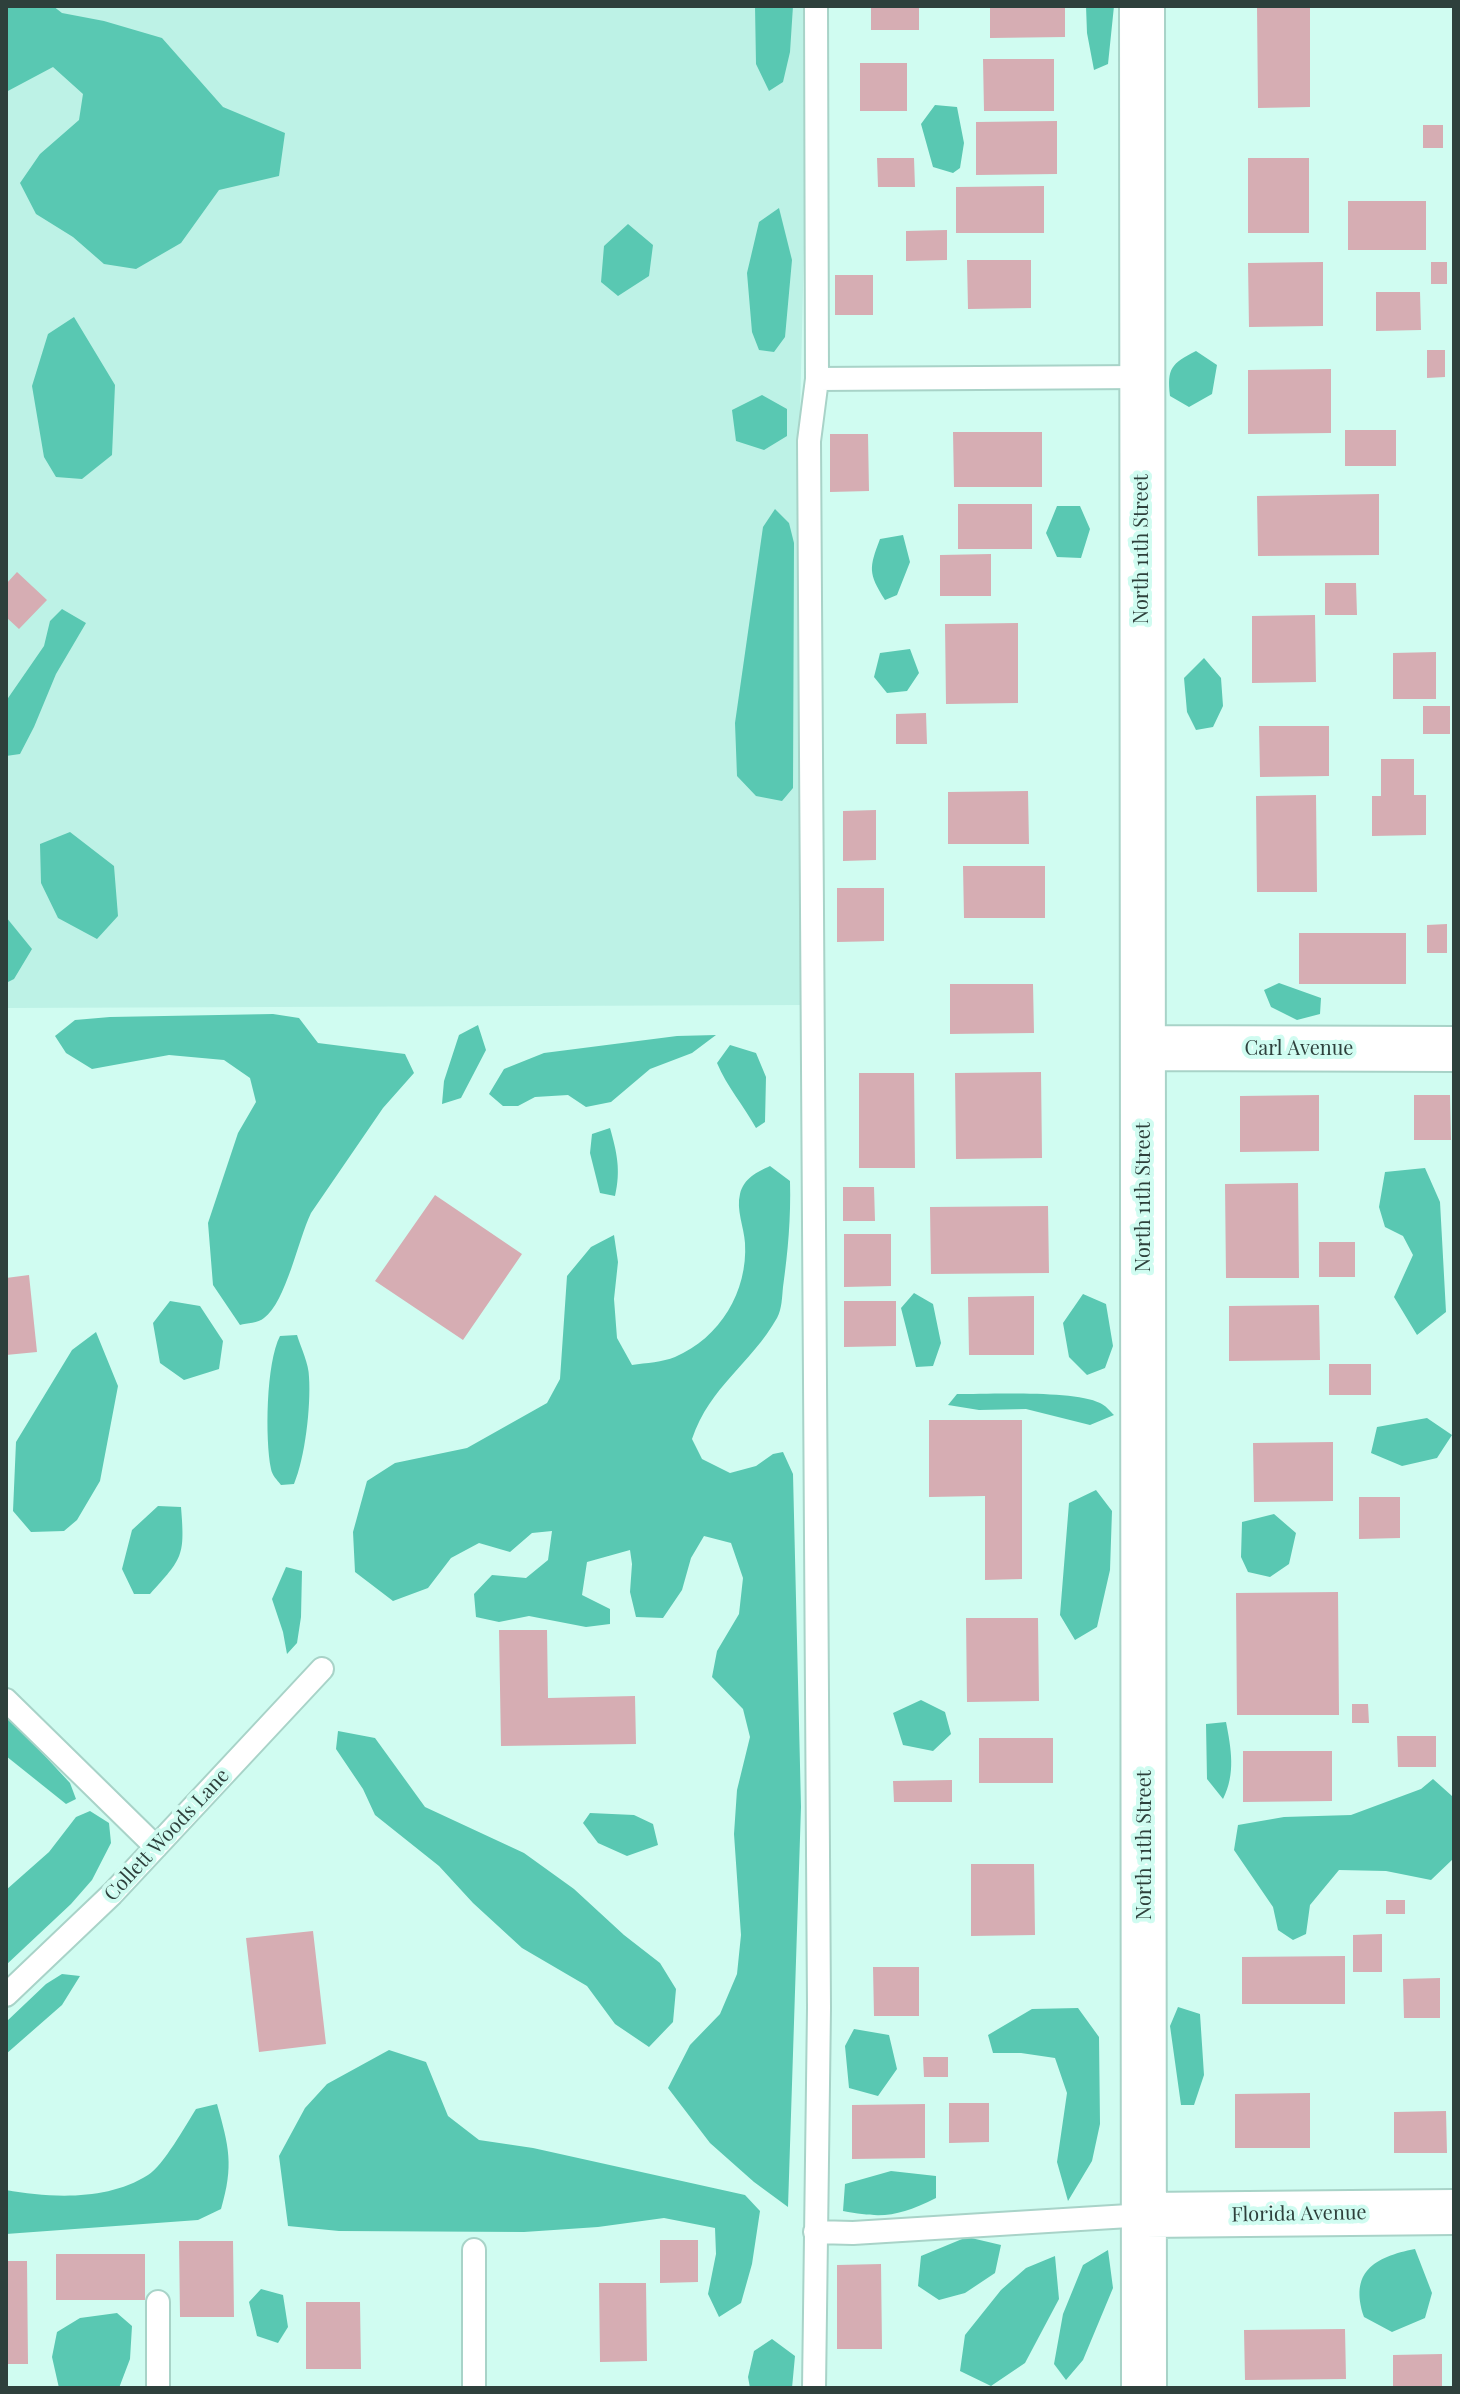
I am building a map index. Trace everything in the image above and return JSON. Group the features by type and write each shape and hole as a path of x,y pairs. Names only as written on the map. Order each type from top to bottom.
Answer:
{"street":[{"name":"North 11th Street","path":"1142,6 1144,2388"},
{"name":"Carl Avenue","path":"1144,1048 1454,1049"},
{"name":"Florida Avenue","path":"1145,2215 1454,2212"}],"lane":[{"path":"814,2388 819,2008 809,441 817,379 816,6"},
{"path":"817,379 1141,377"},
{"name":"Collett Woods Lane","path":"6,1995 112,1894 322,1669"},
{"path":"6,1700 156,1847"},
{"path":"815,2232 853,2233 1145,2215"},
{"path":"474,2250 474,2388"},
{"path":"158,2302 158,2388"}],"shaded area":[{"path":"6,6 804,6 804,248 799,455 805,1005 6,1008"}],"green space":[{"path":"6,6 53,6 62,13 104,21 162,38 223,107 285,133 279,176 219,190 181,243 136,269 104,264 73,237 36,214 20,183 40,154 79,120 83,94 53,67 6,92"},
{"path":"755,6 793,6 790,52 783,82 769,91 756,64"},
{"path":"1086,6 1114,6 1108,64 1094,70 1087,33"},
{"path":"935,105 957,107 964,143 960,168 953,173 933,167 921,124"},
{"path":"779,208 792,260 785,337 774,352 759,350 752,332 747,273 759,222"},
{"path":"628,224 653,245 649,276 618,296 601,282 604,246"},
{"path":"74,317 115,385 112,455 82,479 56,477 44,457 32,386 48,334"},
{"path":"1196,351 1217,365 1212,394 1189,407 1170,396 1169,379 1172,368"},
{"path":"762,395 787,409 787,436 764,450 736,441 732,410"},
{"path":"1057,506 1080,506 1090,529 1081,558 1057,557 1046,533"},
{"path":"775,509 789,523 794,543 793,788 782,801 756,796 737,776 735,723 763,527"},
{"path":"903,535 910,562 897,595 885,600 873,576 874,557 880,539"},
{"path":"62,609 86,623 56,674 20,754 6,756 6,701 44,646 50,621"},
{"path":"910,649 919,673 907,691 887,693 874,677 880,653"},
{"path":"1204,658 1221,678 1223,706 1213,727 1196,730 1187,712 1184,678"},
{"path":"70,832 114,866 118,916 97,939 58,918 41,883 40,844"},
{"path":"6,917 32,949 14,979 6,983"},
{"path":"1279,983 1321,998 1320,1014 1297,1020 1271,1007 1264,990"},
{"path":"273,1014 299,1018 318,1043 405,1054 414,1073 383,1108 311,1213 285,1285 272,1310 262,1320 240,1325 213,1285 208,1223 238,1133 256,1102 250,1078 224,1060 169,1055 92,1069 66,1053 55,1036 75,1020"},
{"path":"478,1025 486,1050 461,1098 442,1104 444,1081 459,1035"},
{"path":"716,1035 692,1053 650,1069 611,1102 586,1107 568,1095 535,1097 518,1106 503,1106 489,1094 504,1069 544,1053 677,1036"},
{"path":"730,1045 756,1053 766,1077 765,1122 756,1128 717,1063"},
{"path":"610,1128 617,1162 615,1196 600,1193 590,1153 592,1134"},
{"path":"770,1166 790,1181 789,1234 780,1311 767,1334 709,1404 692,1439 702,1459 730,1473 756,1466 773,1454 783,1452 793,1474 801,1807 788,2207 710,2143 668,2088 690,2045 720,2014 737,1974 741,1935 734,1834 737,1790 750,1737 743,1709 712,1677 717,1651 739,1614 743,1578 731,1543 704,1536 691,1558 682,1590 663,1618 636,1617 630,1592 630,1550 587,1562 582,1595 610,1609 610,1624 586,1627 529,1616 499,1622 476,1617 474,1594 492,1575 526,1578 548,1560 552,1531 532,1533 510,1552 479,1543 451,1558 428,1588 393,1601 355,1572 353,1532 367,1481 395,1463 467,1448 547,1403 560,1379 567,1276 591,1247 614,1235 618,1262 614,1299 617,1338 632,1365 675,1357 705,1338 728,1311 742,1278 745,1243 739,1206 742,1188 752,1176"},
{"path":"1425,1168 1440,1202 1446,1312 1417,1335 1394,1297 1413,1255 1403,1236 1385,1227 1379,1207 1385,1172"},
{"path":"914,1293 933,1304 941,1343 933,1366 916,1367 901,1308"},
{"path":"1083,1294 1106,1304 1113,1346 1105,1368 1087,1375 1069,1357 1063,1323"},
{"path":"170,1301 200,1306 223,1341 219,1369 184,1380 160,1363 153,1323"},
{"path":"96,1332 118,1386 100,1481 77,1520 64,1531 31,1532 13,1511 16,1442 72,1350"},
{"path":"297,1335 309,1372 308,1417 294,1484 281,1485 272,1471 269,1456 269,1382 280,1336"},
{"path":"957,1394 1071,1396 1100,1403 1114,1415 1090,1425 1026,1409 979,1410 948,1405"},
{"path":"1427,1418 1452,1435 1437,1458 1402,1466 1371,1453 1377,1427"},
{"path":"1096,1490 1112,1511 1110,1570 1097,1627 1075,1640 1060,1615 1069,1503"},
{"path":"158,1506 181,1507 182,1547 175,1564 150,1594 134,1594 122,1569 132,1530"},
{"path":"1274,1514 1296,1533 1289,1564 1270,1577 1248,1572 1241,1557 1242,1522"},
{"path":"286,1567 302,1571 297,1643 287,1654 272,1599"},
{"path":"921,1700 945,1712 951,1734 933,1751 903,1745 893,1713"},
{"path":"6,1714 70,1783 76,1799 66,1804 6,1756"},
{"path":"1226,1722 1231,1771 1223,1799 1207,1779 1206,1724"},
{"path":"338,1731 375,1738 425,1807 524,1853 574,1889 660,1963 676,1989 673,2022 649,2047 615,2024 587,1986 522,1948 473,1903 439,1866 375,1815 363,1789 336,1749"},
{"path":"1433,1779 1452,1796 1453,1859 1431,1880 1386,1871 1339,1870 1310,1905 1306,1934 1293,1940 1278,1930 1273,1907 1234,1850 1238,1825 1284,1817 1351,1815 1421,1789"},
{"path":"90,1811 109,1823 111,1843 92,1880 6,1965 6,1890 49,1852 76,1817"},
{"path":"590,1813 634,1815 653,1824 658,1845 627,1856 598,1843 583,1823"},
{"path":"62,1974 80,1976 62,2005 6,2054 6,2022 46,1984"},
{"path":"1178,2007 1200,2014 1204,2075 1194,2105 1181,2105 1170,2026"},
{"path":"1078,2008 1099,2037 1100,2124 1092,2161 1068,2201 1057,2162 1067,2093 1055,2058 993,2053 988,2035 1032,2009"},
{"path":"854,2029 889,2035 897,2069 878,2096 849,2088 845,2046"},
{"path":"389,2050 426,2062 448,2116 479,2140 533,2148 745,2195 760,2211 752,2264 741,2303 719,2317 708,2294 716,2254 715,2228 664,2218 524,2232 339,2231 288,2226 279,2156 305,2108 327,2084"},
{"path":"217,2104 225,2132 229,2168 221,2209 198,2220 6,2234 6,2190 41,2195 78,2195 132,2183 154,2170 196,2109"},
{"path":"891,2171 936,2176 936,2198 891,2214 843,2211 845,2184"},
{"path":"967,2237 1001,2245 995,2273 965,2293 939,2300 918,2286 921,2256"},
{"path":"1415,2249 1432,2293 1425,2318 1392,2332 1364,2317 1360,2301 1363,2278 1377,2262"},
{"path":"1108,2250 1113,2288 1083,2360 1066,2380 1054,2364 1063,2314 1083,2265"},
{"path":"1055,2256 1059,2299 1025,2363 991,2386 960,2371 965,2335 1001,2290 1026,2268"},
{"path":"261,2289 283,2295 288,2327 278,2343 257,2336 249,2302"},
{"path":"117,2313 132,2326 130,2359 119,2388 59,2388 52,2357 57,2332 80,2318"},
{"path":"772,2339 795,2356 792,2388 750,2388 748,2377 754,2351"}],"building":[{"path":"871,6 919,6 919,30 871,30"},
{"path":"990,6 1065,6 1065,37 990,38"},
{"path":"1257,6 1310,6 1310,107 1258,108"},
{"path":"983,59 1054,59 1054,111 984,111"},
{"path":"860,63 907,63 907,111 860,111"},
{"path":"1057,121 1057,174 976,175 976,122"},
{"path":"1423,125 1443,125 1443,148 1423,148"},
{"path":"877,158 914,158 915,187 878,187"},
{"path":"1248,158 1309,158 1309,233 1248,233"},
{"path":"1044,186 1044,233 956,233 956,187"},
{"path":"1348,201 1426,201 1426,250 1348,250"},
{"path":"947,230 947,260 906,261 906,231"},
{"path":"967,260 1031,260 1031,308 968,309"},
{"path":"1323,262 1323,326 1249,327 1248,263"},
{"path":"1431,262 1447,262 1447,284 1431,284"},
{"path":"835,275 873,275 873,315 835,315"},
{"path":"1376,292 1420,292 1421,330 1376,331"},
{"path":"1427,350 1445,350 1445,377 1427,378"},
{"path":"1331,369 1331,433 1248,434 1248,370"},
{"path":"1345,430 1396,430 1396,466 1345,466"},
{"path":"953,432 1042,432 1042,487 954,487"},
{"path":"830,434 868,434 869,491 830,492"},
{"path":"1379,494 1379,555 1258,556 1257,496"},
{"path":"958,504 1032,504 1032,549 958,549"},
{"path":"991,554 991,596 940,596 940,555"},
{"path":"17,572 47,600 19,629 6,617 6,584"},
{"path":"1325,583 1356,583 1357,615 1325,615"},
{"path":"1315,615 1316,682 1252,683 1252,616"},
{"path":"1018,623 1018,703 946,704 945,624"},
{"path":"1436,652 1436,699 1393,699 1393,653"},
{"path":"1423,706 1450,706 1450,734 1423,734"},
{"path":"926,713 927,744 896,744 896,714"},
{"path":"1259,726 1329,726 1329,776 1260,777"},
{"path":"1381,759 1414,759 1414,795 1426,795 1426,835 1372,836 1372,796 1381,796"},
{"path":"1028,791 1029,844 948,844 948,792"},
{"path":"1316,795 1317,892 1257,892 1256,796"},
{"path":"876,810 876,860 843,861 843,811"},
{"path":"963,866 1045,866 1045,918 964,918"},
{"path":"837,888 884,888 884,941 837,942"},
{"path":"1447,924 1447,953 1427,953 1427,925"},
{"path":"1299,933 1406,933 1406,984 1299,984"},
{"path":"950,984 1033,984 1034,1033 950,1034"},
{"path":"1041,1072 1042,1158 956,1159 955,1073"},
{"path":"859,1073 914,1073 915,1168 859,1168"},
{"path":"1319,1095 1319,1151 1240,1152 1240,1096"},
{"path":"1414,1095 1450,1095 1451,1140 1414,1140"},
{"path":"1298,1183 1299,1278 1226,1278 1225,1184"},
{"path":"843,1187 874,1187 875,1221 843,1221"},
{"path":"435,1195 522,1254 463,1340 375,1281"},
{"path":"1048,1206 1049,1273 931,1274 930,1207"},
{"path":"844,1234 891,1234 891,1286 844,1287"},
{"path":"1319,1242 1355,1242 1355,1277 1319,1277"},
{"path":"29,1275 37,1352 6,1355 6,1278"},
{"path":"1034,1296 1034,1355 969,1355 968,1297"},
{"path":"844,1301 896,1301 896,1346 844,1347"},
{"path":"1319,1305 1320,1360 1229,1361 1229,1306"},
{"path":"1329,1364 1371,1364 1371,1395 1329,1395"},
{"path":"929,1420 1022,1420 1022,1579 985,1580 985,1496 929,1497"},
{"path":"1333,1442 1333,1501 1254,1502 1253,1443"},
{"path":"1359,1497 1400,1497 1400,1538 1359,1539"},
{"path":"1338,1592 1339,1715 1237,1715 1236,1593"},
{"path":"966,1618 1038,1618 1039,1701 967,1702"},
{"path":"499,1630 547,1630 548,1698 635,1696 636,1744 501,1746"},
{"path":"1352,1704 1368,1704 1369,1723 1352,1723"},
{"path":"1397,1736 1436,1736 1436,1767 1398,1767"},
{"path":"979,1738 1053,1738 1053,1783 979,1783"},
{"path":"1243,1751 1332,1751 1332,1801 1243,1802"},
{"path":"952,1780 952,1802 894,1802 893,1781"},
{"path":"971,1864 1034,1864 1035,1935 971,1936"},
{"path":"1386,1900 1405,1900 1405,1914 1386,1914"},
{"path":"313,1931 326,2044 259,2052 246,1938"},
{"path":"1382,1934 1382,1972 1353,1972 1353,1935"},
{"path":"1345,1956 1345,2004 1242,2004 1242,1957"},
{"path":"873,1967 919,1967 919,2016 874,2016"},
{"path":"1440,1978 1440,2018 1404,2018 1403,1979"},
{"path":"923,2057 948,2057 948,2077 924,2077"},
{"path":"1310,2093 1310,2148 1235,2148 1235,2094"},
{"path":"949,2103 989,2103 989,2142 949,2143"},
{"path":"925,2104 925,2158 852,2159 852,2105"},
{"path":"1446,2111 1447,2153 1394,2153 1394,2112"},
{"path":"660,2240 698,2240 698,2282 660,2283"},
{"path":"179,2241 233,2241 234,2317 180,2317"},
{"path":"56,2254 145,2254 145,2300 56,2300"},
{"path":"6,2261 27,2261 28,2364 6,2364"},
{"path":"881,2264 882,2349 837,2349 837,2265"},
{"path":"599,2283 646,2283 647,2361 600,2362"},
{"path":"306,2302 360,2302 361,2369 306,2369"},
{"path":"1345,2329 1346,2379 1245,2380 1244,2330"},
{"path":"1442,2354 1442,2388 1393,2388 1393,2355"}]}
